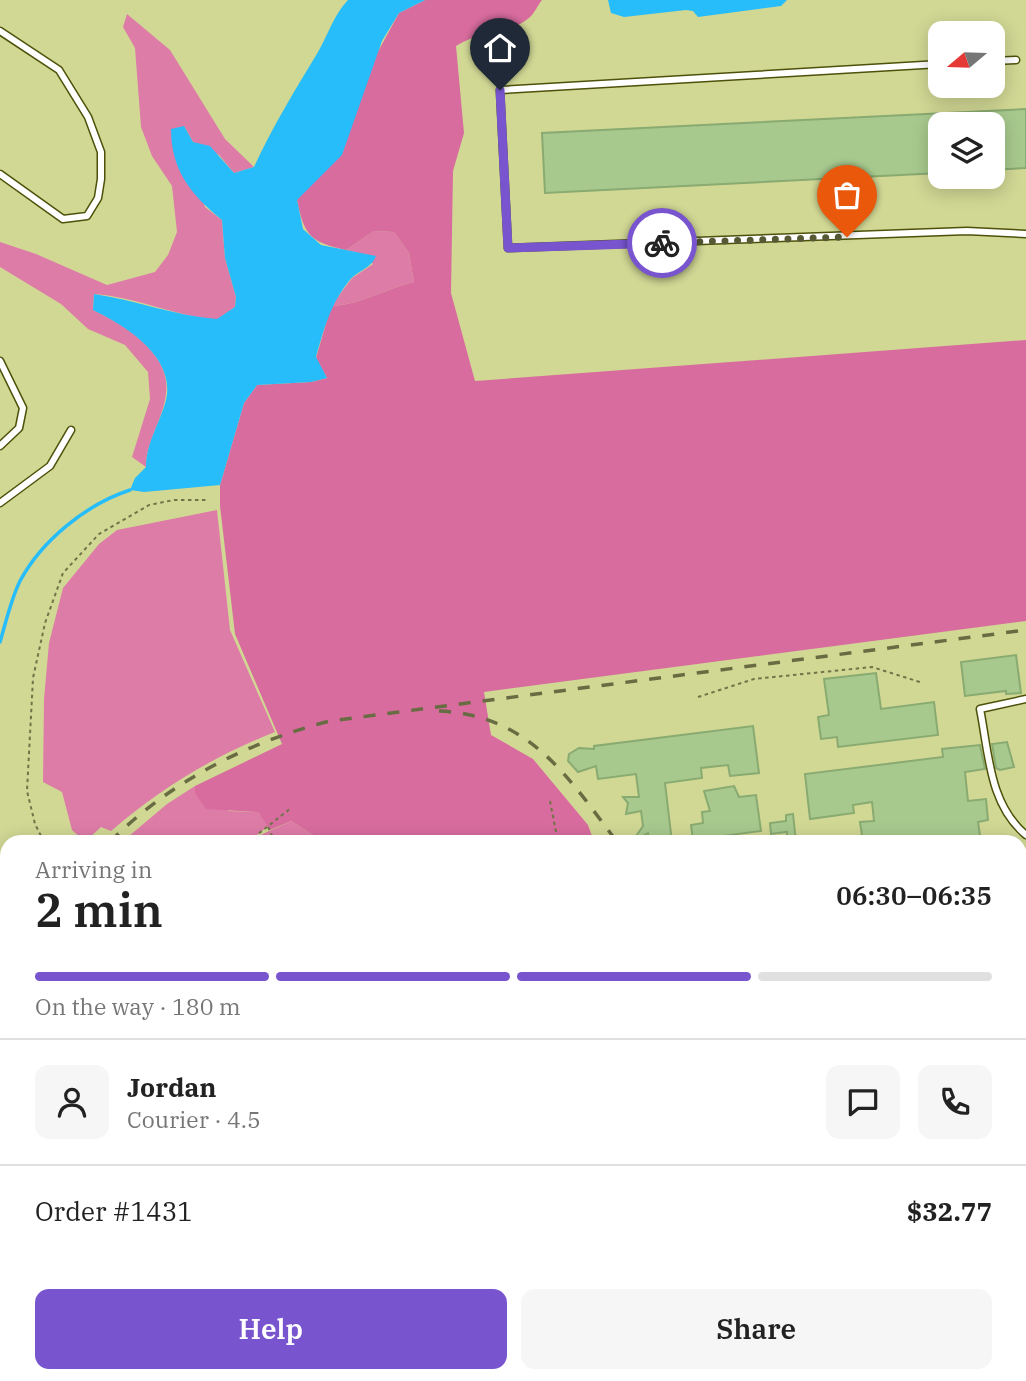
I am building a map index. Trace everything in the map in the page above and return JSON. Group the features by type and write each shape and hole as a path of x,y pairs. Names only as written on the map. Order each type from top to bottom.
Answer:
{"lane":[{"path":"0,31 3,30 59,70 88,117 101,152 101,179 98,198 87,216 63,219 0,174"},
{"path":"1005,60 1016,60"},
{"path":"928,65 500,90 508,248 967,231 1026,234"},
{"path":"0,361 23,408 19,428 0,446"},
{"path":"0,503 50,466 71,429"},
{"path":"1026,699 980,709 995,792 1012,823 1026,835"}],"path":[{"path":"40,835 34,824 27,791 33,678 45,624 63,573 99,534 149,505 174,500 208,500"},
{"path":"698,697 754,679 872,667 923,682"},
{"path":"550,801 557,835"},
{"path":"257,835 291,808"},
{"path":"268,826 272,835"}],"shaded area":[{"path":"425,0 542,0 531,16 521,23 456,46 464,133 453,171 451,293 475,381 1026,340 1026,621 484,692 491,735 533,759 588,825 592,835 313,835 291,821 270,830 258,812 206,809 195,793 195,786 282,744 235,634 220,506 220,485 244,403 257,385 311,382 327,378 316,358 331,306 352,303 414,282 409,253 394,232 374,231 346,250 324,244 306,229 297,200 399,13"},
{"path":"127,14 170,50 225,139 254,167 234,173 219,155 193,142 184,126 205,207 222,220 225,258 236,297 235,307 217,320 94,294 93,310 132,333 154,354 162,366 166,394 149,448 146,467 132,457 150,399 148,372 125,345 88,329 61,304 0,267 0,242 36,254 107,285 155,272 168,255 177,232 172,186 152,156 141,127 135,48 123,27"},
{"path":"374,231 394,232 409,253 414,282 352,303 331,306 352,278 373,264 359,253 346,250"},
{"path":"217,510 230,630 275,732 189,774 111,831 101,827 92,835 77,835 72,830 62,792 43,782 44,699 49,643 63,588 99,544 117,530"},
{"path":"195,786 195,793 229,811 258,812 268,826 257,835 130,835 167,804"},
{"path":"291,821 313,835 261,835"}],"water":[{"path":"348,0 425,0 399,13 382,41 342,155 297,200 303,229 321,245 376,256 371,264 349,281 328,318 316,357 327,378 311,382 257,385 244,403 220,485 144,492 130,490 135,478 146,467 151,441 166,400 167,384 156,357 146,345 120,325 93,310 94,294 186,315 217,319 235,307 236,297 225,258 222,220 201,201 185,180 175,157 171,129 184,126 193,142 210,146 234,173 254,167 335,18"},
{"path":"608,0 787,0 781,6 698,17 693,11 686,10 624,17 611,13"}],"building":[{"path":"1026,109 1026,168 1005,169 1005,112 966,112"},
{"path":"928,114 928,174 545,193 542,133"},
{"path":"1016,655 1021,693 1006,694 1006,691 965,696 961,662"},
{"path":"876,673 881,709 934,702 938,735 838,747 837,737 821,739 818,717 829,715 824,679"},
{"path":"753,726 759,773 730,776 728,765 701,768 702,778 665,783 671,835 637,835 643,826 641,811 626,814 628,803 623,797 639,797 636,774 598,779 596,766 578,772 568,761 569,754 579,748 594,749 594,746"},
{"path":"1007,742 1014,767 1000,770 996,768 992,744"},
{"path":"980,745 985,769 965,772 968,801 986,799 988,820 978,822 980,835 862,835 860,822 874,821 872,802 853,805 854,813 810,819 805,774 943,757 942,749"},
{"path":"734,786 739,797 756,795 761,831 731,835 692,835 691,825 703,823 702,812 710,811 704,791"},
{"path":"793,814 795,835 787,835 787,832 771,834 770,823 786,821 786,815"}],"waterway":[{"path":"0,642 20,581 40,551 82,514 130,490"}],"railway":[{"path":"117,835 158,800 212,766 269,740 330,721 1026,630"},
{"path":"439,711 471,715 498,724 522,737 563,773 612,835"}],"way so far":[{"path":"662,243 847,237"}],"route":[{"path":"500,90 508,248 662,243"}]}
